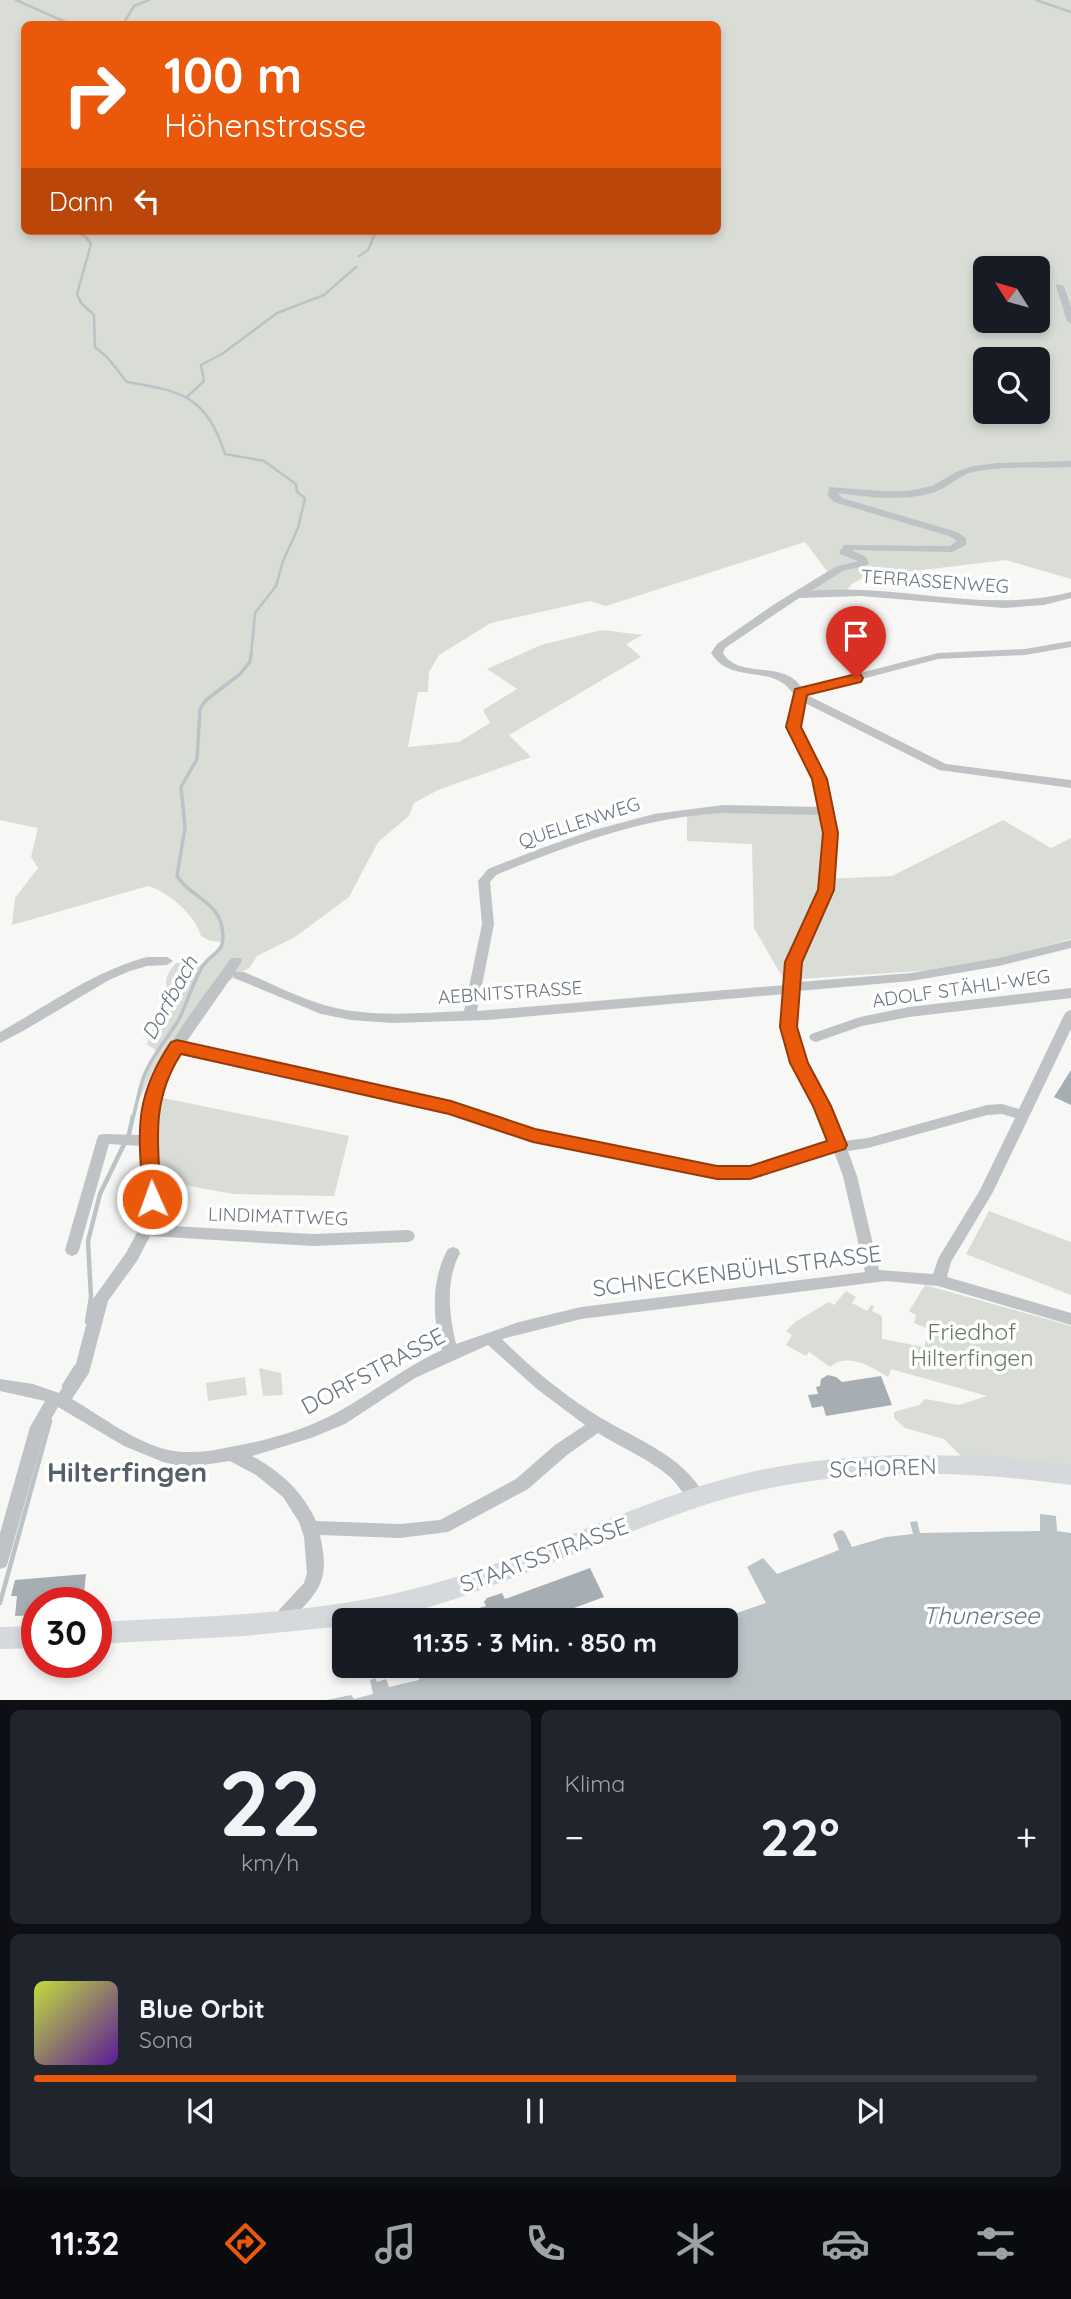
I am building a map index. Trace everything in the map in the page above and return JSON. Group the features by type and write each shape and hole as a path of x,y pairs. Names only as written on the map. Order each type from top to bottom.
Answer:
{"main road":[{"name":"SCHOREN","path":"698,1497 755,1480 835,1469 962,1466 1071,1475"},
{"name":"STAATSSTRASSE","path":"112,1632 282,1621 362,1612 444,1592 698,1497"},
{"path":"0,1638 21,1637"}],"street":[{"path":"1060,286 1071,321"},
{"path":"1071,464 971,469 955,474 934,489 922,492 861,493 833,489 833,496 838,500 941,530 957,536 962,542 959,547 952,548 848,547 845,552 862,559 864,563 842,568 796,595 721,646 717,653 720,661 728,666 781,676 801,695 943,767 1071,784"},
{"name":"TERRASSENWEG","path":"796,595 845,592 1011,605 1044,603 1071,595"},
{"path":"801,695 938,656 1025,652 1071,644"},
{"path":"801,695 793,727 819,779 831,833 826,890 797,953 791,988 789,1027 794,1048 839,1146 859,1205 873,1276"},
{"name":"QUELLENWEG","path":"470,1015 488,924 484,881 492,872 620,827 665,816 740,808 826,811"},
{"name":"AEBNITSTRASSE","path":"177,1047 238,968 321,1009 351,1015 392,1018 470,1015 911,977 999,962 1071,944"},
{"path":"0,1038 115,971 149,962 167,961"},
{"name":"ADOLF STÄHLI-WEG","path":"816,1037 860,1022 909,1012 1071,993"},
{"path":"938,1280 944,1261 986,1192 1071,1015"},
{"path":"0,1562 38,1427 81,1373 97,1306 132,1257 146,1230 152,1199 148,1142 149,1107 163,1067 177,1047 451,1108 533,1136 717,1172 750,1172 839,1146 867,1143 987,1110 1002,1109 1023,1115"},
{"path":"72,1250 110,1140 148,1142"},
{"name":"LINDIMATTWEG","path":"146,1230 313,1240 408,1237"},
{"path":"451,1354 444,1327 444,1292 447,1260 453,1253"},
{"name":"SCHNECKENBÜHLSTRASSE","path":"492,1339 540,1322 581,1313 897,1275 938,1280 1071,1318"},
{"path":"492,1339 576,1410 664,1461 687,1480 698,1497"},
{"name":"DORFSTRASSE","path":"0,1385 37,1392 59,1400 107,1429 165,1455 185,1459 229,1454 298,1436 339,1419 396,1381 451,1354 492,1339"},
{"path":"310,1528 400,1531 442,1527 522,1484 561,1450 598,1425"},
{"path":"229,1454 253,1463 277,1479 299,1504 310,1528 314,1541 314,1582 282,1621"}],"green space":[{"path":"0,0 1071,0 1071,579 1006,560 864,577 845,592 796,595 830,575 805,542 606,606 590,601 491,623 439,655 429,672 428,692 418,692 408,747 459,742 490,723 483,710 517,689 487,669 541,645 602,630 643,635 626,644 641,657 509,735 531,757 438,790 414,803 409,816 378,842 349,897 295,937 257,956 250,967 218,988 164,1067 154,1069 133,1112 144,1075 158,1052 147,1044 167,988 169,972 176,963 203,964 220,951 223,942 210,941 201,936 193,920 180,905 164,893 148,886 12,925 15,898 38,868 31,857 38,828 0,820"},
{"path":"826,811 826,879 892,876 1003,820 1051,848 1071,838 1071,939 966,968 784,980 754,928 752,844 687,841 687,813"},
{"path":"153,1096 349,1136 334,1196 233,1194 152,1179"},
{"path":"989,1211 1071,1242 1071,1295 966,1254"},
{"name":"Friedhof Hilterfingen","path":"925,1285 1071,1326 1071,1475 962,1457 944,1439 905,1428 894,1418 894,1412 919,1405 925,1399 959,1405 987,1396 891,1369 888,1377 859,1362 844,1361 830,1367 809,1352 806,1356 786,1345 792,1335 786,1331 795,1322 829,1302 834,1305 846,1291 856,1297 852,1303 867,1311 871,1305 874,1307 872,1311 882,1316 882,1339 924,1347 929,1329 914,1323 916,1315 909,1311"},
{"path":"259,1368 281,1373 283,1395 263,1396"},
{"path":"245,1377 247,1395 208,1401 206,1383"}],"water":[{"name":"Thunersee","path":"1040,1514 1056,1516 1057,1531 1071,1533 1071,1700 327,1700 351,1695 354,1699 373,1694 370,1680 375,1678 377,1682 386,1679 389,1687 419,1678 738,1678 738,1613 766,1603 747,1567 763,1558 777,1574 839,1550 833,1534 840,1530 844,1531 852,1547 886,1537 913,1534 910,1522 917,1521 920,1533 1040,1531"}],"building":[{"path":"1071,1070 1071,1105 1054,1097"},
{"path":"828,1375 842,1382 881,1376 892,1405 826,1416 823,1406 812,1408 808,1395 818,1394 816,1387 820,1386 821,1379"},
{"path":"590,1568 604,1597 574,1608 479,1608 486,1606 484,1602 487,1598 502,1593 505,1599"},
{"path":"86,1574 85,1587 21,1587 21,1616 15,1616 17,1596 11,1596 15,1580"}],"waterway":[{"path":"16,0 63,21"},
{"path":"125,21 134,6 149,0"},
{"path":"1036,0 1071,12"},
{"name":"Dorfbach","path":"83,235 91,244 77,294 81,303 94,315 95,347 107,357 127,382 163,389 190,400 209,420 225,454 264,461 296,484 297,492 305,498 298,528 283,561 276,586 255,613 251,656"},
{"path":"359,256 368,250 375,235"},
{"path":"187,397 204,381 201,365 222,354 277,313 324,295 356,267"},
{"name":"Dorfbach","path":"133,1118 147,1069 178,1021 202,967 223,942 222,927 215,911 188,889 177,876 185,827 181,787 197,759 200,709 206,700 240,674 250,662 251,654"},
{"name":"Dorfbach","path":"87,1322 91,1297 88,1241 100,1194 129,1134 133,1116"},
{"name":"Dorfbach","path":"64,1386 76,1367"},
{"name":"Dorfbach","path":"0,1603 50,1421"}],"district":[{"name":"Hilterfingen","path":"127,1472"}],"route":[{"path":"152,1199 147,1124 149,1107 163,1067 177,1047 451,1108 533,1136 717,1172 750,1172 838,1145 828,1118 803,1073 789,1027 794,962 826,890 831,833 819,779 793,727 801,698 800,692 856,678"}]}
